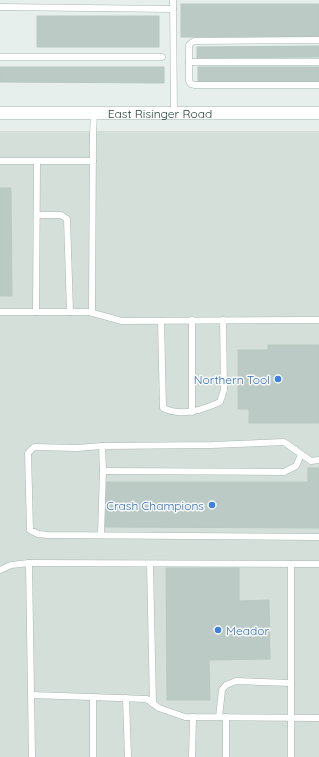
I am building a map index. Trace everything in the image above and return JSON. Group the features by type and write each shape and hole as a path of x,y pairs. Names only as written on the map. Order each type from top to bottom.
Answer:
{"street":[{"name":"East Risinger Road","path":"0,113 319,113"}],"lane":[{"path":"173,0 174,113"},
{"path":"0,7 173,8"},
{"path":"319,40 194,41 189,45 189,81 191,84 319,85"},
{"path":"0,57 162,57"},
{"path":"189,62 319,62"},
{"path":"89,312 92,310 92,161 94,113"},
{"path":"0,161 92,161"},
{"path":"36,312 37,162"},
{"path":"36,214 61,214 67,219 70,312"},
{"path":"0,312 89,312 122,321 319,320"},
{"path":"192,320 192,412"},
{"path":"162,321 163,408 168,411 192,412 220,402 223,397 223,320"},
{"path":"319,460 311,461 284,442 212,445 34,448 28,453 30,530 38,534 319,537"},
{"path":"101,535 103,471 102,446"},
{"path":"103,471 284,472 296,466 301,455"},
{"path":"29,563 32,757"},
{"path":"0,570 11,565 29,563 319,564"},
{"path":"150,564 153,704"},
{"path":"291,564 291,757"},
{"path":"219,717 222,690 226,685 236,681 291,683"},
{"path":"32,695 147,699 159,708 185,717 319,718"},
{"path":"93,757 94,697"},
{"path":"126,698 128,757"},
{"path":"192,757 193,717"},
{"path":"226,717 226,757"}],"shaded area":[{"path":"0,131 319,131 319,757 0,757"}],"building":[{"path":"181,4 319,4 319,37 181,37"},
{"path":"37,16 159,16 159,47 37,47"},
{"path":"319,46 319,57 197,58 197,47"},
{"path":"0,67 164,67 164,83 0,82"},
{"path":"198,67 319,67 319,82 198,82"},
{"path":"0,188 11,188 12,296 0,296"},
{"name":"Northern Tool","path":"268,345 319,345 319,423 249,423 249,409 238,409 238,350 268,350"},
{"name":"Crash Champions","path":"308,468 319,468 319,528 105,527 105,482 308,482"},
{"name":"Meador","path":"166,568 239,568 239,601 269,600 270,659 209,660 210,700 167,700"}],"place":[{"name":"Northern Tool","path":"278,379"},
{"name":"Crash Champions","path":"212,505"},
{"name":"Meador","path":"218,630"}]}
